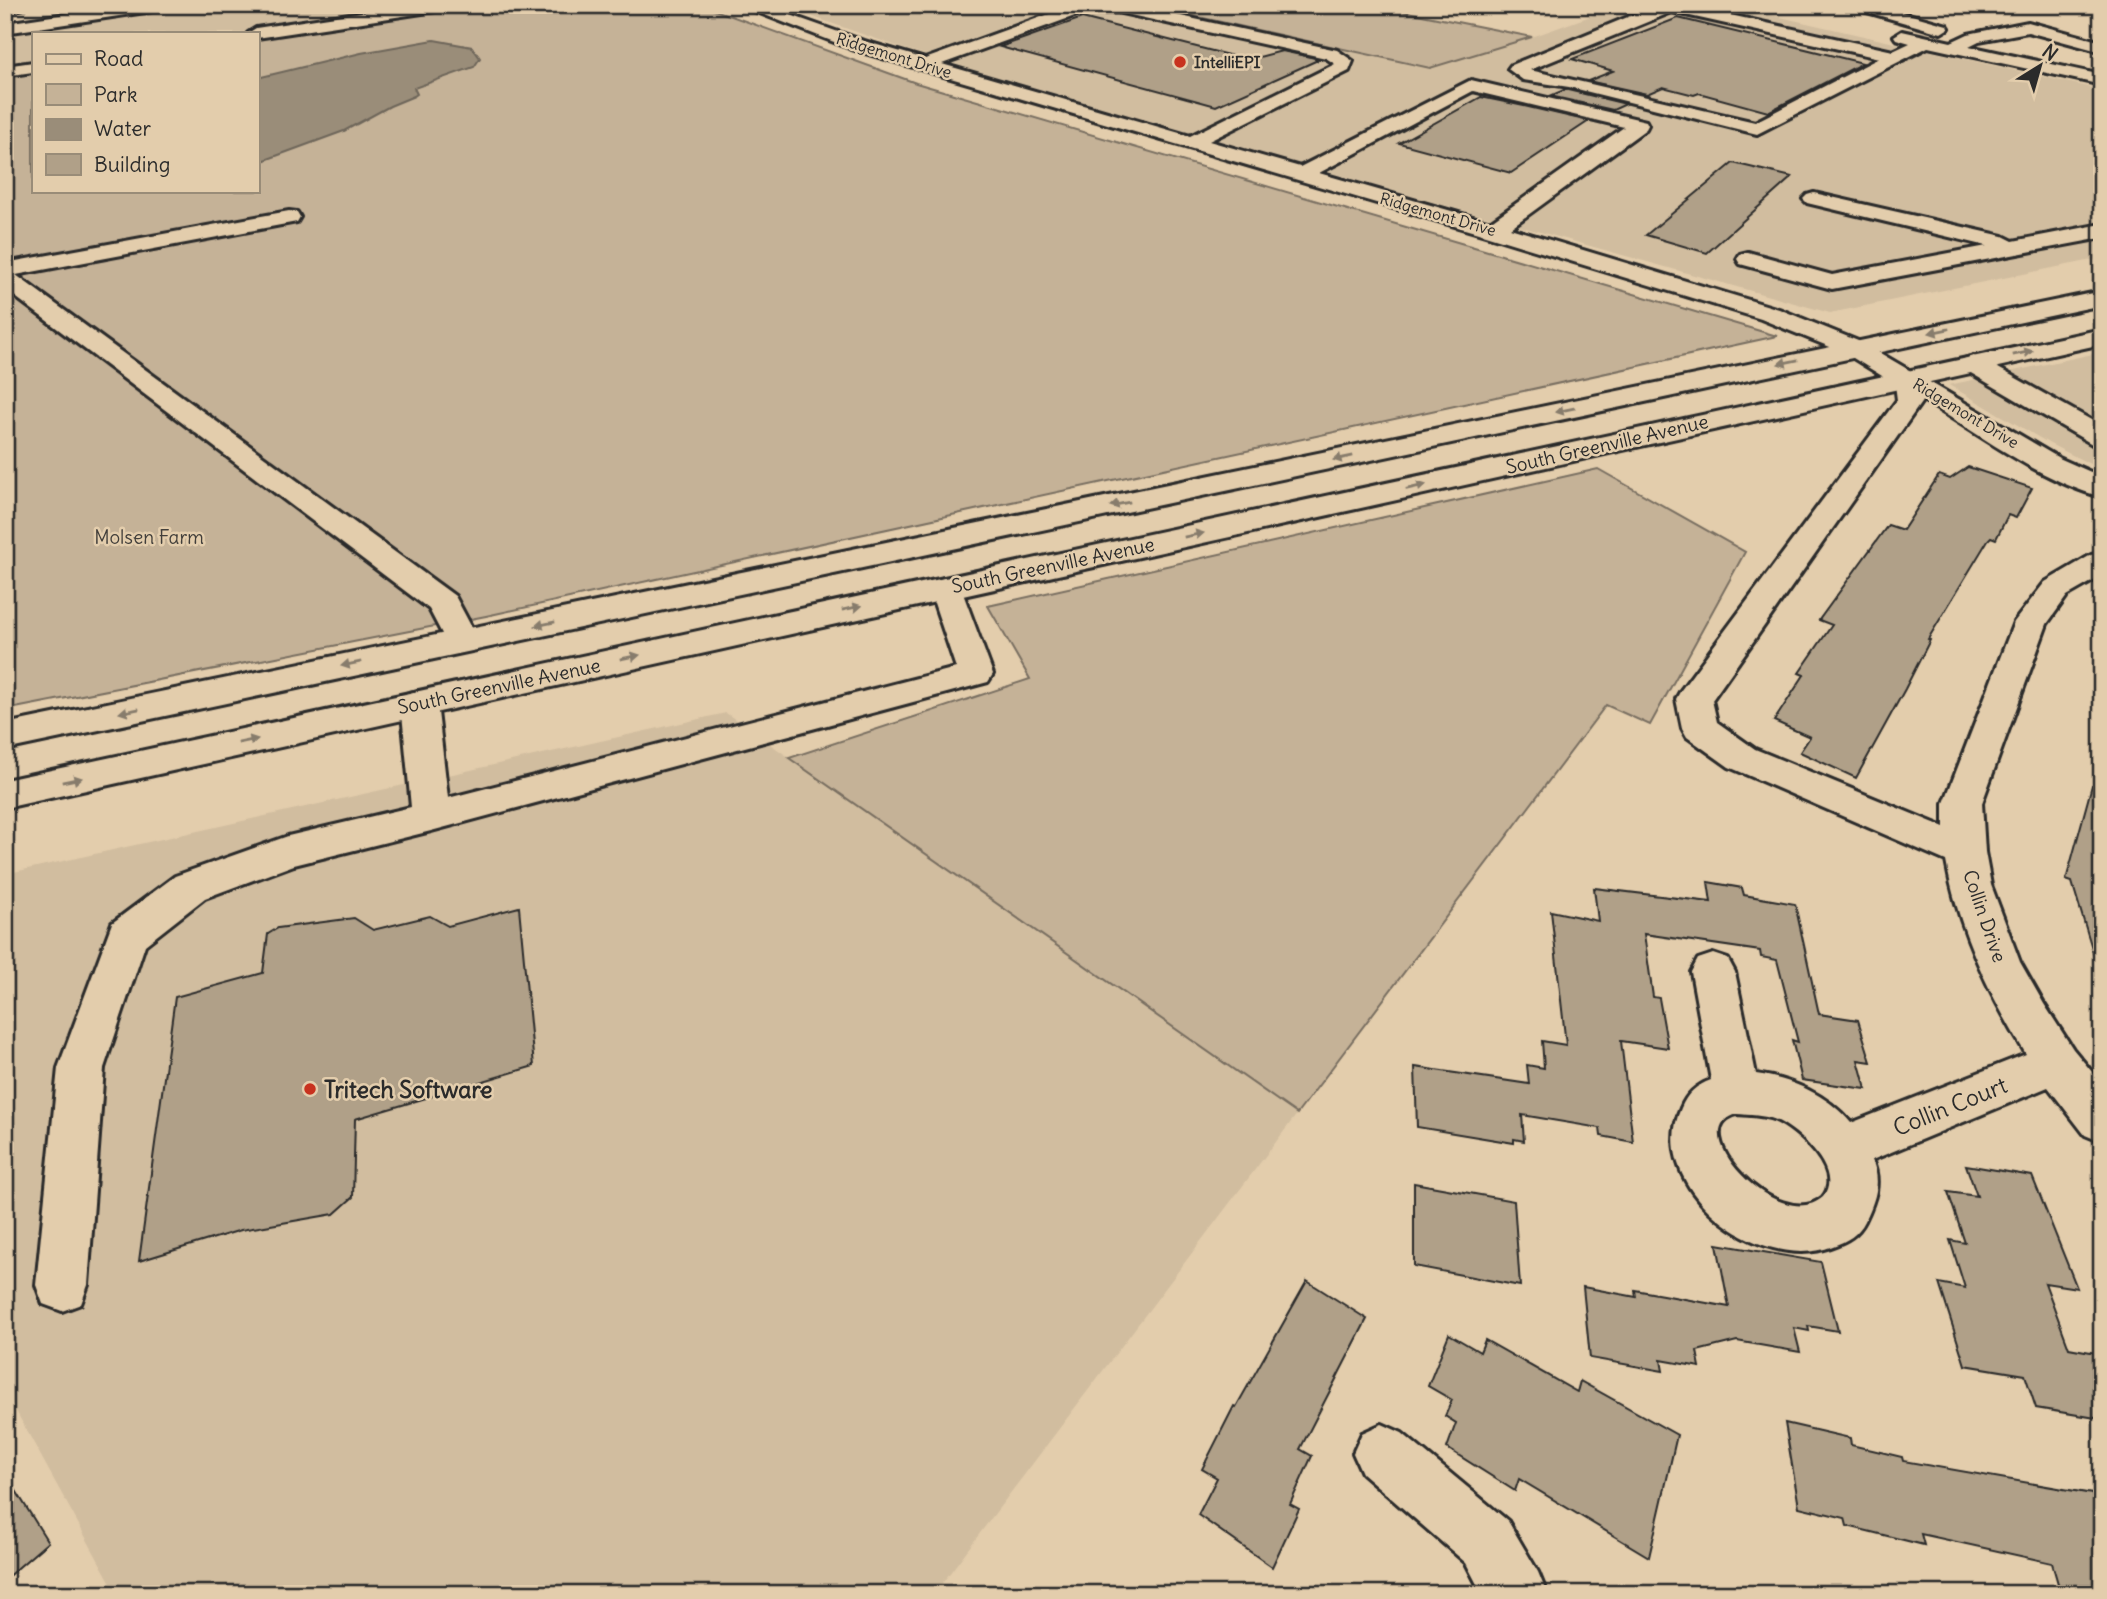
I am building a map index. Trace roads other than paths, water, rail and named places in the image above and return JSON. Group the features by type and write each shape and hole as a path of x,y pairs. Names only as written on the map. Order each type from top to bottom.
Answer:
{"main road":[{"path":"5,7 19,5"},
{"path":"5,28 103,9 159,5"},
{"path":"259,33 442,5"},
{"name":"Ridgemont Drive","path":"747,5 808,29 924,65 1493,230 1770,314 1854,348 2049,464 2102,488"},
{"path":"924,65 1081,8 1096,5 1117,7 1331,54 1344,61 1343,67 1332,73 1192,142"},
{"path":"1858,5 1973,37"},
{"path":"1896,57 1672,6 1517,69 1529,76 1569,82 1757,128 1896,57 1926,41"},
{"path":"103,9 115,32"},
{"path":"1953,47 1973,37 2028,27 2102,47"},
{"path":"1886,33 2101,80"},
{"path":"962,51 989,58"},
{"path":"5,71 32,67"},
{"path":"2091,97 2083,92 2101,80"},
{"path":"1302,174 1471,85 1639,125 1493,230"},
{"path":"1202,117 1228,125"},
{"path":"1814,199 2018,247"},
{"path":"5,270 289,217"},
{"path":"1748,259 1832,282 2101,232"},
{"path":"5,278 443,603 462,640"},
{"name":"South Greenville Avenue","path":"5,737 2102,298"},
{"name":"South Greenville Avenue","path":"5,794 2102,336"},
{"path":"1973,364 2102,438"},
{"path":"1908,378 1910,400 1694,699 1700,728 1742,758 1965,852"},
{"name":"Collin Drive","path":"2102,562 2056,589 2031,622 1964,803 1965,852 1971,885 2000,965 2057,1063 2102,1120"},
{"path":"62,1285 80,1068 127,934 190,887 288,851 431,817 976,674 945,588"},
{"path":"418,650 419,703 431,817"},
{"path":"1713,972 1737,1093"},
{"name":"Collin Court","path":"1842,1149 2057,1063"},
{"path":"1737,1093 1765,1095 1795,1105 1822,1125 1842,1149 1853,1176 1852,1201 1838,1219 1814,1228 1783,1226 1751,1213 1723,1192 1704,1166 1696,1139 1699,1116 1714,1100 1737,1093"},
{"path":"1382,1453 1487,1542 1516,1594"}],"water":[{"path":"434,40 472,47 480,58 474,67 414,88 417,94 414,96 344,131 259,162 259,78 361,53"}],"place":[{"name":"IntelliEPI","path":"1180,62"},
{"name":"Tritech Software","path":"310,1089"}],"park label":[{"name":"Molsen Farm","path":"149,537"}]}
